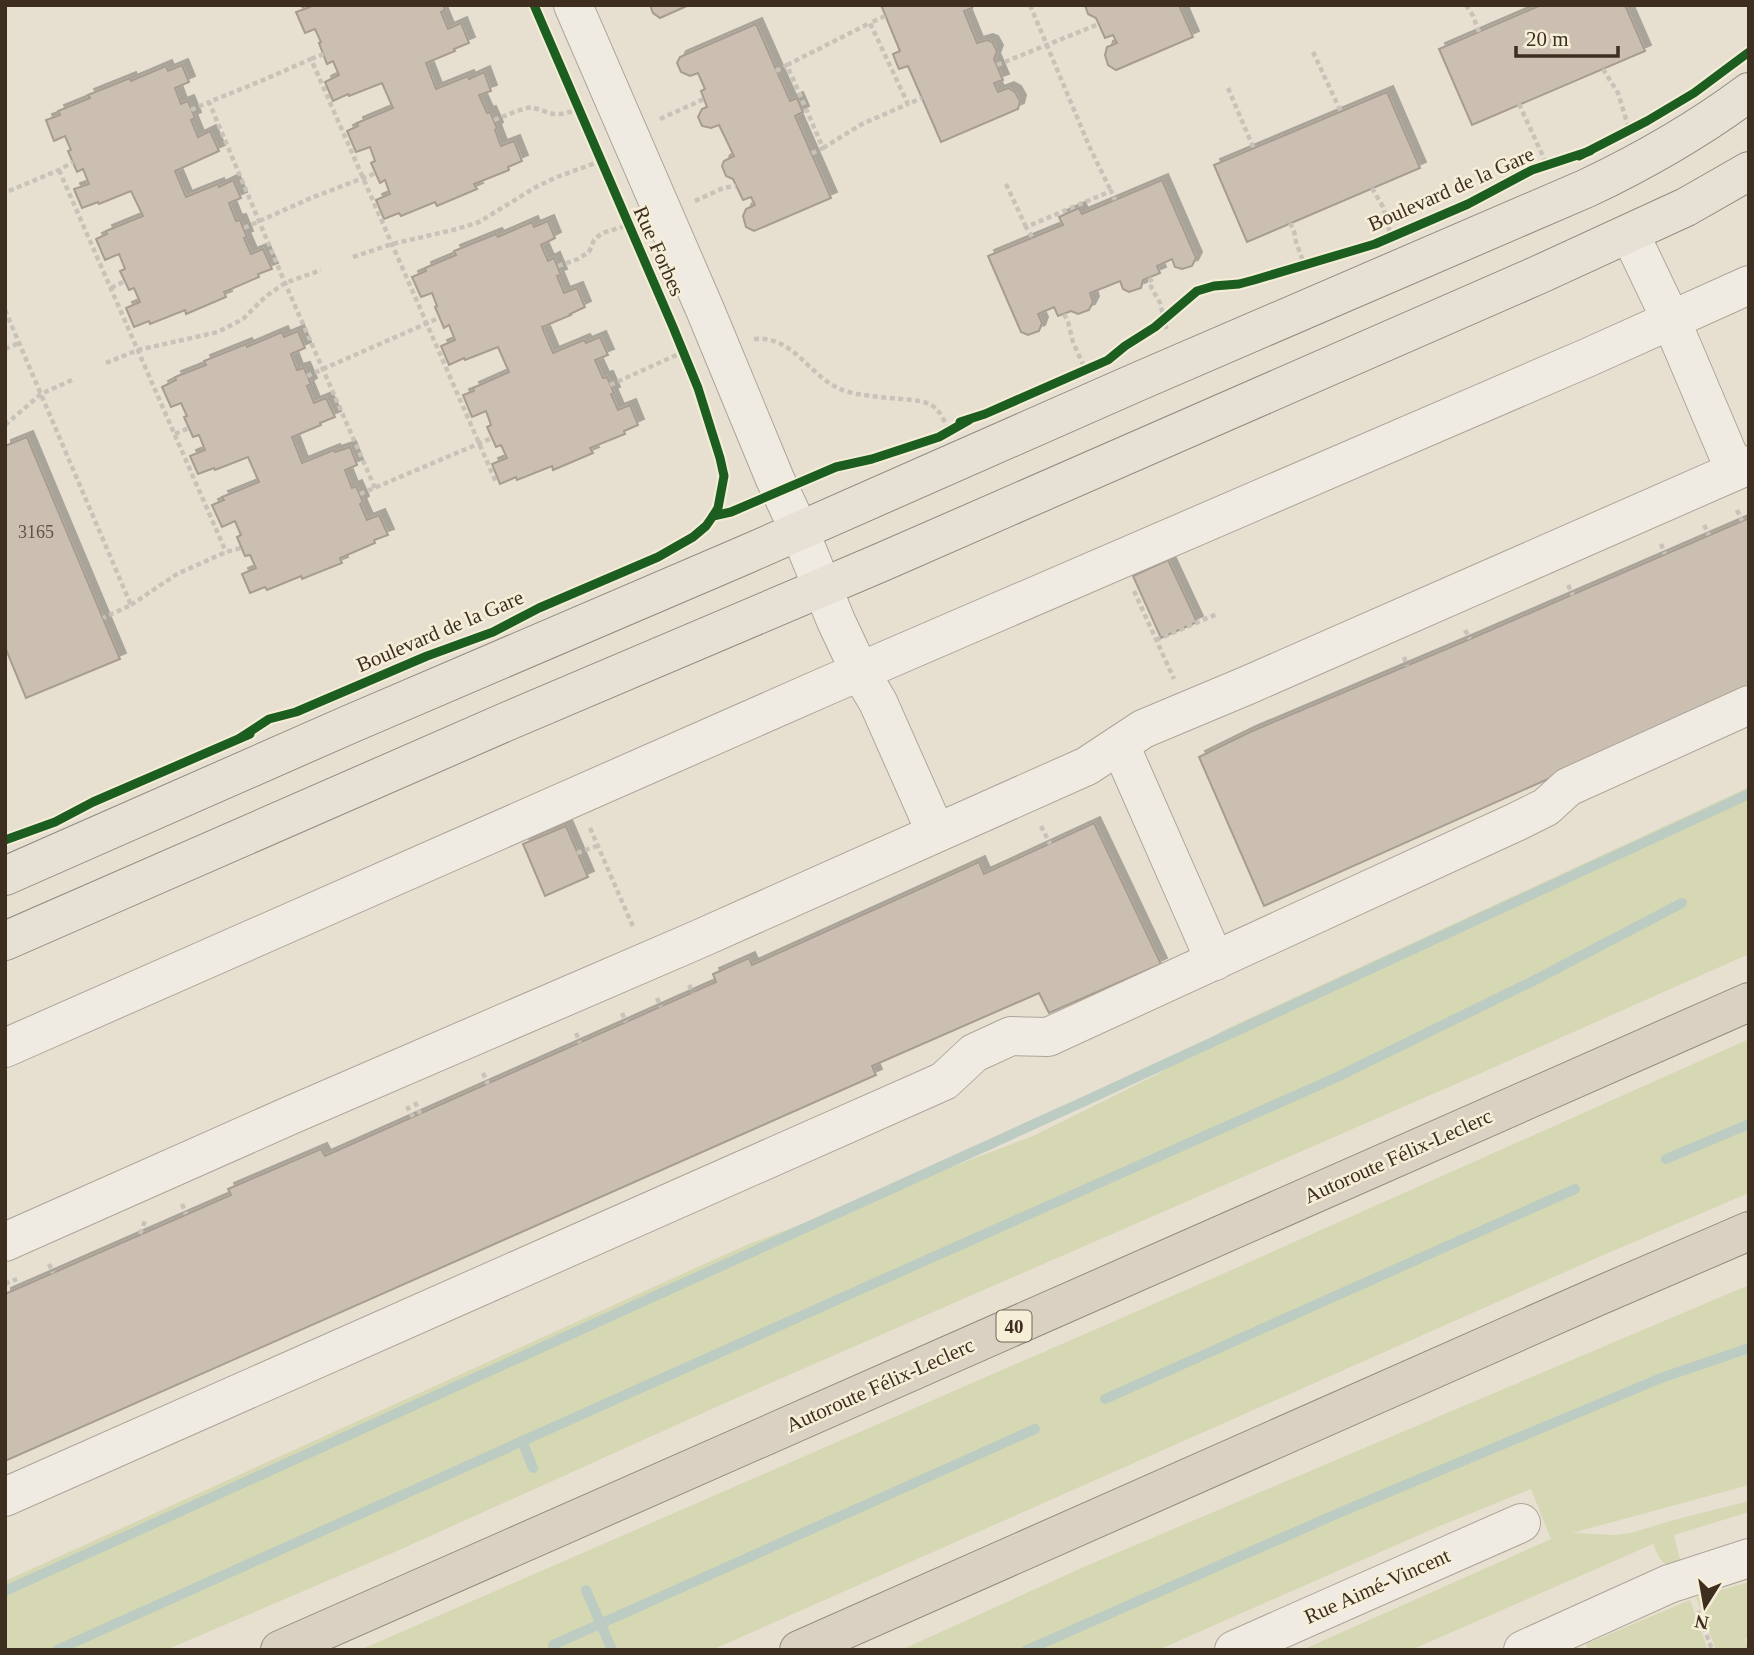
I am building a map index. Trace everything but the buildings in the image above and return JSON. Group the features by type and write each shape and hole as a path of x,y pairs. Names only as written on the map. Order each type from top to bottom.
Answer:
{"highway":[{"name":"Autoroute Félix-Leclerc","path":"280,1650 1749,1002"},
{"path":"799,1650 1749,1231"}],"main road":[{"path":"5,876 360,719 747,554 1587,188 1659,152 1726,110 1749,92"},
{"path":"5,941 1630,234 1686,207 1749,171"}],"street":[{"name":"Rue Forbes","path":"573,5 836,621 877,702 936,833"},
{"path":"5,1242 1087,766 1143,729 1742,468 1630,234"},
{"path":"5,1048 1749,285"},
{"path":"5,1497 944,1081 974,1053 1011,1036 1048,1037 1516,822 1546,807 1568,787 1749,705"},
{"path":"1120,745 1215,961"},
{"name":"Rue Aimé-Vincent","path":"1234,1650 1521,1523"},
{"path":"1523,1650 1669,1584 1749,1558"}],"path":[{"path":"1030,5 1090,148 1115,200"},
{"path":"1466,5 1479,32"},
{"path":"776,71 885,16"},
{"path":"870,23 908,104"},
{"path":"997,65 1099,24"},
{"path":"1313,52 1340,112"},
{"path":"191,110 324,54"},
{"path":"310,59 496,482"},
{"path":"890,66 896,62"},
{"path":"787,65 802,105 823,148"},
{"path":"1603,69 1618,93 1629,131"},
{"path":"1228,88 1254,149"},
{"path":"811,154 862,124 922,98"},
{"path":"574,99 584,123"},
{"path":"657,120 704,99"},
{"path":"209,102 375,488"},
{"path":"1519,104 1545,168"},
{"path":"494,120 531,107 553,114 579,110"},
{"path":"596,148 607,173"},
{"path":"353,257 479,222 536,187 601,161"},
{"path":"9,191 73,162"},
{"path":"59,170 226,552"},
{"path":"244,229 376,173"},
{"path":"1006,184 1032,237"},
{"path":"693,202 723,188 736,186"},
{"path":"1372,188 1383,207 1393,239"},
{"path":"1026,227 1111,191"},
{"path":"1290,223 1309,276"},
{"path":"558,266 589,252 594,240 602,233 629,225"},
{"path":"106,363 138,350 218,332 243,319 265,296 285,283 321,270"},
{"path":"1149,278 1160,303 1167,331"},
{"path":"111,288 125,281"},
{"path":"5,310 131,605"},
{"path":"1155,327 1172,313"},
{"path":"1064,314 1073,342 1089,372 1074,375"},
{"path":"307,376 439,318"},
{"path":"753,340 766,338 779,342 800,357 820,377 841,390 932,404 941,414 943,431 958,424"},
{"path":"5,349 19,343"},
{"path":"610,385 682,348 688,364"},
{"path":"5,425 41,394 72,380"},
{"path":"174,434 189,428"},
{"path":"360,494 492,438"},
{"path":"1737,510 1742,521"},
{"path":"1704,525 1709,535"},
{"path":"1661,544 1665,554"},
{"path":"103,618 131,605 177,574 241,548"},
{"path":"1568,585 1573,595"},
{"path":"1133,589 1177,684"},
{"path":"1156,640 1217,614"},
{"path":"1465,630 1470,639"},
{"path":"1404,657 1406,666"},
{"path":"588,825 636,934"},
{"path":"1040,825 1050,844"},
{"path":"578,853 597,846"},
{"path":"689,985 693,993"},
{"path":"657,998 661,1007"},
{"path":"622,1013 626,1022"},
{"path":"576,1033 580,1043"},
{"path":"483,1073 488,1084"},
{"path":"415,1102 420,1114"},
{"path":"407,1106 413,1117"},
{"path":"182,1204 186,1214"},
{"path":"140,1234 145,1221"},
{"path":"49,1264 53,1273"},
{"path":"1698,1611 1712,1650"}],"green space":[{"path":"1749,787 1749,954 734,1399 397,1551 166,1650 5,1650 5,1581 744,1246 1033,1136 1158,1074 1222,1031"},
{"path":"1749,1039 1749,1193 712,1650 360,1650 1227,1272"},
{"path":"1749,1285 1749,1485 1572,1533 1631,1533 1749,1501 1749,1512 1674,1535 1680,1559 1678,1564 1664,1563 1653,1544 1411,1650 1302,1650 1551,1539 1531,1489 1435,1528 1158,1650 901,1650 1086,1566"},
{"path":"1749,1582 1749,1637 1745,1638 1749,1650 1716,1650 1696,1597"},
{"path":"1690,1600 1708,1650 1588,1650 1586,1644"}],"waterway":[{"path":"5,1591 1085,1101 1749,794"},
{"path":"57,1650 1335,1078 1535,980 1682,903"},
{"path":"1666,1159 1749,1124"},
{"path":"1105,1399 1575,1189"},
{"path":"1027,1650 1341,1512 1661,1378 1749,1348"},
{"path":"553,1645 1035,1429"},
{"path":"522,1441 533,1468"},
{"path":"586,1590 612,1650"}],"cycle path":[{"path":"534,5 698,388 724,476 718,508 713,516"},
{"path":"1579,156 1694,93 1749,52"},
{"name":"Boulevard de la Gare","path":"960,422 985,414 1108,360 1155,327 1197,291 1214,286 1239,284 1375,244 1468,204 1532,170 1590,151"},
{"name":"Boulevard de la Gare","path":"240,738 269,719 296,712 427,656 493,632 539,608 658,557 693,537 713,516 731,512 836,467 872,459 939,437 969,420"},
{"path":"5,840 55,822 93,802 250,734"}]}
